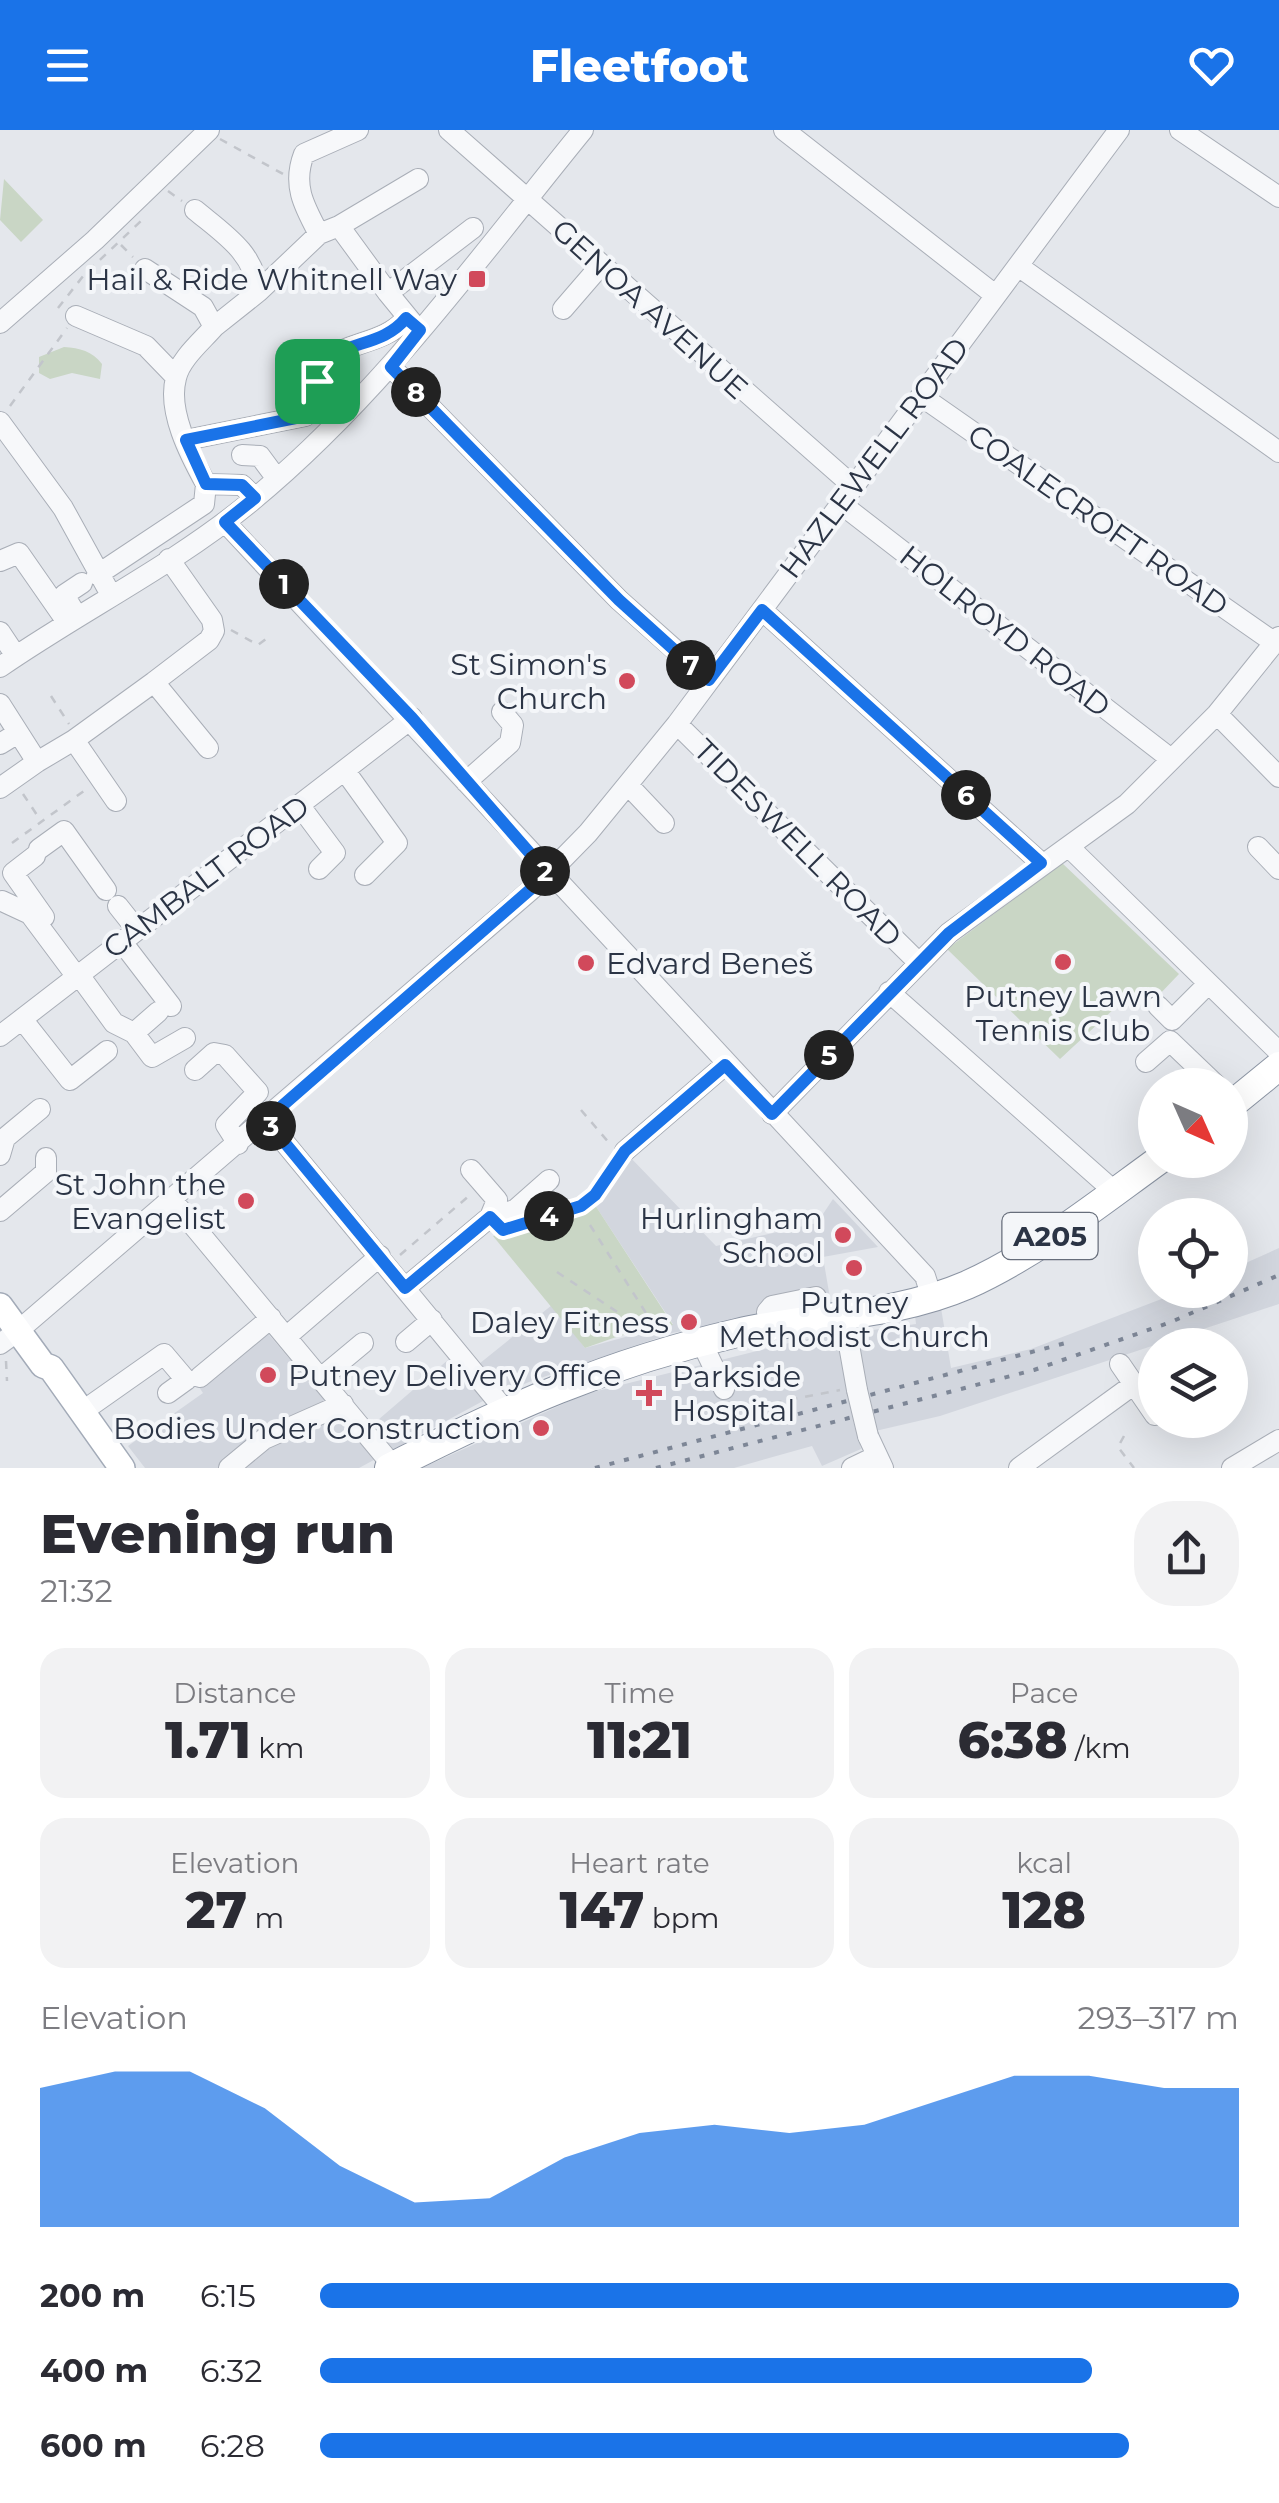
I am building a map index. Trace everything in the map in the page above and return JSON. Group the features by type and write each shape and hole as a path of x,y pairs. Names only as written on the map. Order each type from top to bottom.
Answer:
{"highway":[{"path":"1248,1080 1279,1066"},
{"name":"A205","path":"391,1467 556,1387 665,1350 770,1326 834,1318 932,1298 1002,1266 1138,1175"}],"main road":[{"path":"0,1288 12,1340"},
{"path":"0,1306 12,1340 52,1358 51,1368 122,1468"}],"street":[{"path":"319,234 301,200 298,182 304,154 358,130"},
{"name":"GENOA AVENUE","path":"449,130 602,265 846,495"},
{"path":"0,632 8,661 169,559 255,498 391,367 413,325 528,200 583,130"},
{"path":"784,130 995,295"},
{"name":"HAZLEWELL ROAD","path":"12,1340 548,874 629,786 1120,130"},
{"path":"1180,130 1279,197"},
{"path":"0,323 208,131"},
{"path":"72,619 64,596 204,504 206,484 174,404 176,377 214,327 319,234 418,179"},
{"path":"196,210 245,252 257,272 258,292"},
{"path":"339,226 413,325"},
{"path":"388,293 473,228"},
{"path":"564,309 602,265"},
{"path":"1018,266 1279,452"},
{"path":"146,269 203,307 214,327"},
{"path":"76,316 146,346 176,377"},
{"path":"186,440 306,416 314,407 320,367 328,358 413,325"},
{"path":"391,367 619,600 709,680"},
{"name":"COALECROFT ROAD","path":"921,396 1277,640"},
{"path":"0,421 63,508 89,579 111,595"},
{"path":"242,455 260,456 277,479"},
{"path":"206,484 242,485 255,498"},
{"name":"HOLROYD ROAD","path":"846,495 1171,759"},
{"path":"225,522 412,718 548,874 925,1276 932,1298"},
{"path":"0,561 19,553 72,619"},
{"path":"7,783 76,739 209,640 214,631 212,620 169,559"},
{"path":"762,610 1041,863"},
{"path":"772,1114 918,962 1041,863 1069,848 1126,804 1217,714 1277,640"},
{"path":"154,682 208,748"},
{"path":"0,704 9,738 37,762"},
{"path":"466,782 511,737 513,725 502,712"},
{"path":"1217,714 1279,777"},
{"name":"CAMBALT ROAD","path":"0,1036 412,718"},
{"name":"TIDESWELL ROAD","path":"678,724 918,962"},
{"path":"76,739 116,800"},
{"path":"345,771 397,842 365,875"},
{"path":"629,786 664,822"},
{"path":"295,810 309,837"},
{"path":"295,810 335,853 319,868"},
{"path":"44,917 12,874 64,831 112,898 164,1009 134,1033"},
{"path":"1258,847 1279,868"},
{"path":"1069,848 1279,1052"},
{"path":"2,901 30,914 80,974"},
{"path":"131,935 150,957"},
{"path":"58,937 114,1023 134,1033 152,1058 185,1038"},
{"path":"1158,1006 1172,1020 1207,985"},
{"path":"889,992 1115,1192"},
{"path":"22,1019 70,1080 107,1051"},
{"path":"1146,1062 1170,1041 1196,1068"},
{"path":"194,1070 214,1053 225,1055 258,1092 226,1125 238,1144"},
{"path":"623,1154 725,1065"},
{"path":"0,1155 5,1138 40,1110"},
{"path":"266,1120 504,1410"},
{"path":"0,1211 46,1172 46,1158"},
{"path":"477,1177 498,1200 490,1217"},
{"path":"405,1288 490,1217 515,1210 549,1180"},
{"path":"172,1200 391,1467"},
{"path":"286,1337 384,1261"},
{"path":"200,1378 271,1318"},
{"path":"834,1318 868,1436 880,1462 852,1468"},
{"path":"406,1342 432,1320"},
{"path":"701,1341 724,1389"},
{"path":"321,1378 363,1342"},
{"path":"83,1411 164,1354 186,1380 168,1393"},
{"path":"1120,1364 1138,1391"},
{"path":"1018,1468 1134,1385"},
{"path":"229,1468 264,1440 343,1404"},
{"path":"1232,1468 1279,1440"}],"path":[{"path":"208,131 298,182"},
{"path":"158,200 166,190"},
{"path":"32,297 58,308 150,210"},
{"path":"120,244 146,269"},
{"path":"0,421 76,316"},
{"path":"212,620 258,645 266,639"},
{"path":"51,696 76,739"},
{"path":"12,843 100,779"},
{"path":"7,783 42,822"},
{"path":"518,1226 581,1206 595,1195 623,1154 581,1110"},
{"path":"384,1261 477,1177"},
{"path":"590,1225 653,1322 665,1350"},
{"path":"558,1272 640,1327 653,1322"},
{"path":"7,1381 12,1340"},
{"path":"758,1406 857,1388"},
{"path":"1124,1436 1118,1447 1134,1468"}],"shaded area":[{"path":"627,1154 716,1246 817,1223 833,1199 878,1247 823,1257 831,1304 672,1333 529,1382 483,1401 359,1468 145,1468 128,1446 203,1393 197,1384 264,1329 357,1438 449,1359 464,1376 552,1305 585,1348 673,1324 595,1205"},
{"path":"1279,1248 1279,1304 1206,1328 1138,1328 1138,1351 940,1416 858,1435 861,1449 822,1466 812,1446 734,1468 422,1468 585,1394 801,1340 916,1324 915,1315 941,1308 951,1368 1031,1349 1138,1308 1248,1308 1248,1262"}],"green space":[{"path":"4,179 43,220 21,242 0,220"},
{"path":"64,347 85,351 98,360 102,364 100,379 72,373 50,379 39,373 39,357"},
{"name":"Putney Lawn Tennis Club","path":"1062,863 1179,974 1157,997 1152,993 1141,1004 1130,994 1060,1059 947,949"},
{"path":"595,1205 673,1325 619,1336 585,1348 493,1236"}],"railway":[{"path":"656,1468 1034,1370 1171,1322 1279,1275"},
{"path":"595,1468 1073,1341"}],"place":[{"name":"Hail & Ride Whitnell Way","path":"477,279"},
{"name":"St Simon's Church","path":"627,681"},
{"name":"Putney Lawn Tennis Club","path":"1063,962"},
{"name":"Edvard Beneš","path":"586,963"},
{"name":"St John the Evangelist","path":"246,1201"},
{"name":"Hurlingham School","path":"843,1235"},
{"name":"Putney Methodist Church","path":"854,1268"},
{"name":"Daley Fitness","path":"689,1322"},
{"name":"Putney Delivery Office","path":"268,1375"},
{"name":"Parkside Hospital","path":"649,1393"},
{"name":"Bodies Under Construction","path":"541,1428"}],"route":[{"path":"406,318 420,330 391,367 619,600 702,675 709,680 762,610 1041,863 949,933 772,1114 725,1065 625,1151 595,1195 581,1206 503,1230 490,1217 405,1288 266,1120 548,874 412,718 225,522 255,498 242,485 206,484 195,463 186,440 306,416 314,407 317,381 320,367 328,358 376,341 406,318"}]}
